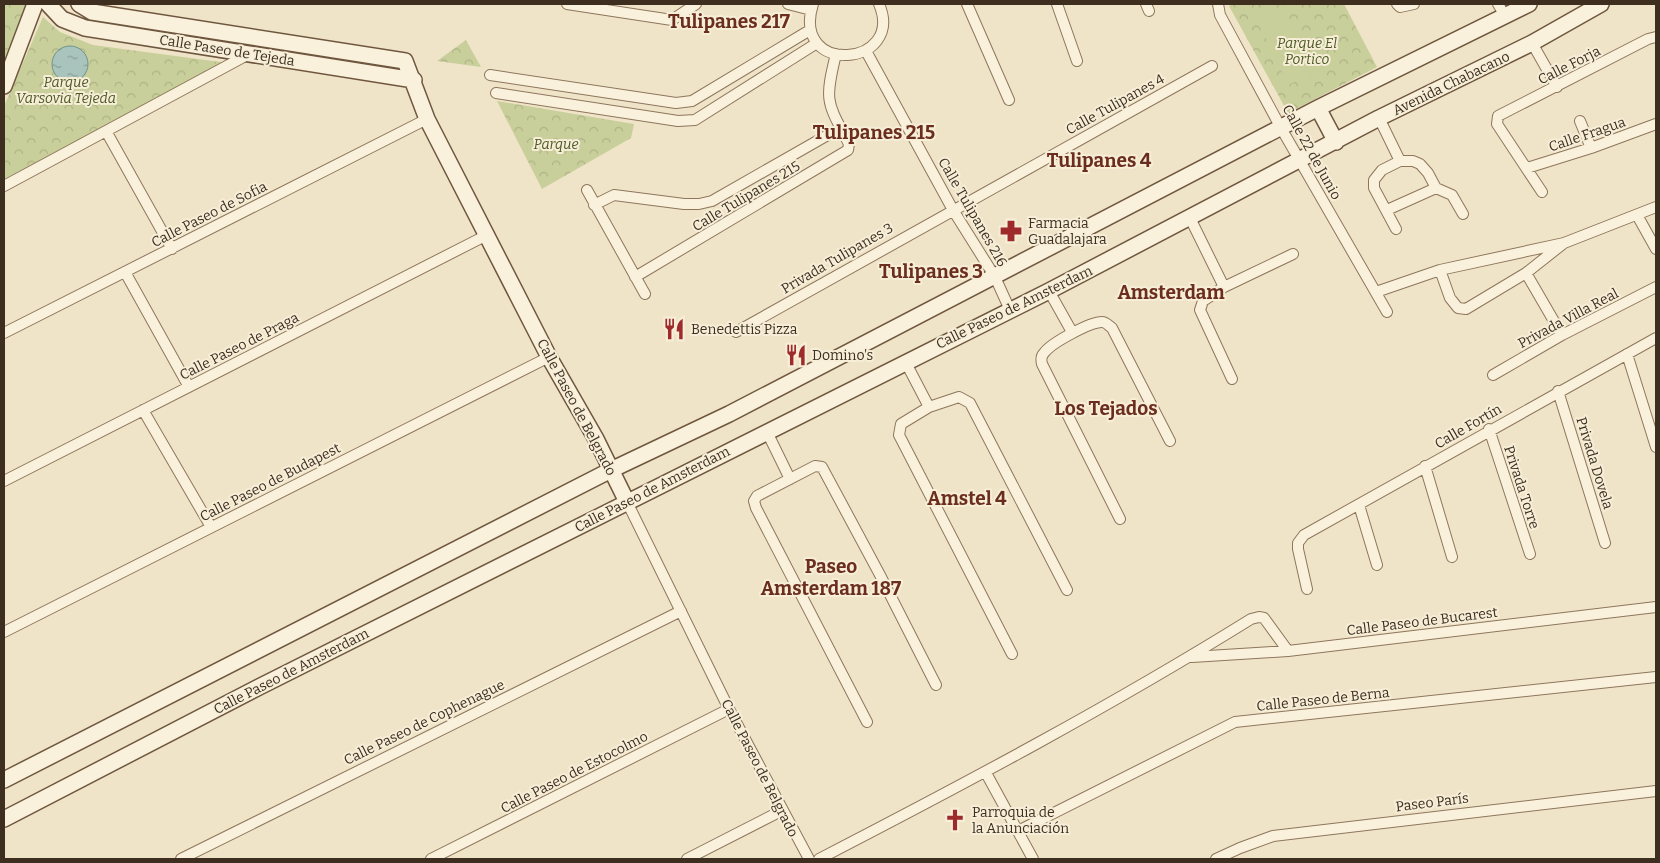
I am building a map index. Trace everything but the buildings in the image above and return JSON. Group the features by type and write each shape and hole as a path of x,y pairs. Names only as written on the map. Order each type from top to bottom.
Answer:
{"main road":[{"path":"4,86 35,4"},
{"name":"Calle Paseo de Tejeda","path":"48,4 62,19 85,28 414,80"},
{"name":"Calle Paseo de Tejeda","path":"78,4 92,12 405,61"},
{"path":"4,780 995,277 1281,128 1501,10 1529,4"},
{"name":"Avenida Chabacano","path":"1302,160 1379,118 1532,43 1600,4"},
{"name":"Calle Paseo de Belgrado","path":"405,61 414,80 427,119 549,356 612,470 627,502"},
{"path":"1318,108 1336,142"},
{"name":"Calle Paseo de Amsterdam","path":"4,819 250,691 1049,291 1302,160"}],"street":[{"path":"567,4 672,20 696,4"},
{"path":"788,4 812,7 809,16 810,30 817,43 828,52 857,55 866,51 879,37 883,23 879,4"},
{"path":"967,4 1008,100"},
{"path":"1057,4 1077,61"},
{"name":"Calle 22 de Junio","path":"1218,4 1220,15 1281,128 1302,160 1387,312"},
{"path":"1399,5 1414,4"},
{"path":"490,75 676,103 692,101 810,30"},
{"path":"4,186 251,53 260,37"},
{"name":"Calle Forja","path":"1527,168 1497,124 1497,119 1501,113 1558,87 1656,37"},
{"path":"496,93 678,121 695,120 817,43"},
{"path":"1532,43 1558,87"},
{"name":"Calle Tulipanes 216","path":"866,51 953,210 995,277 1010,310"},
{"name":"Calle Tulipanes 215","path":"635,277 848,150 849,144 829,107 827,95 836,54"},
{"name":"Calle Tulipanes 4","path":"953,210 1212,66"},
{"path":"1379,118 1400,161"},
{"name":"Calle Paseo de Sofia","path":"4,334 427,119"},
{"path":"1580,121 1591,148"},
{"name":"Calle Fragua","path":"1527,168 1591,148 1656,124"},
{"name":"Calle Tulipanes 215","path":"594,205 614,195 684,204 699,204 712,201 840,128"},
{"path":"106,131 172,249"},
{"path":"1396,229 1374,188 1374,180 1382,170 1400,161 1413,161 1420,164 1428,173 1436,188 1452,195 1463,214"},
{"path":"1527,168 1542,192"},
{"path":"1387,210 1436,188"},
{"path":"587,190 645,294"},
{"path":"1376,292 1440,270 1564,244 1656,207"},
{"name":"Privada Tulipanes 3","path":"736,332 953,210"},
{"path":"1637,215 1656,250"},
{"path":"1190,218 1224,287"},
{"name":"Calle Paseo de Praga","path":"4,481 487,235"},
{"path":"1440,270 1450,298 1458,308 1466,309 1526,273 1564,244"},
{"path":"1232,380 1200,310 1203,301 1224,287 1292,254"},
{"path":"126,272 189,387"},
{"path":"1526,273 1562,335"},
{"name":"Privada Villa Real","path":"1493,375 1562,335 1656,287"},
{"path":"1049,291 1072,332"},
{"path":"1120,519 1042,364 1041,358 1044,352 1072,332 1101,322 1112,328 1170,441"},
{"name":"Calle Fortín","path":"1307,589 1298,543 1304,535 1558,391 1656,338"},
{"path":"1627,354 1656,447"},
{"name":"Calle Paseo de Budapest","path":"4,632 549,356"},
{"path":"906,361 929,407"},
{"name":"Privada Dovela","path":"1558,391 1605,544"},
{"path":"1012,654 899,435 900,424 929,407 959,397 970,403 1067,590"},
{"path":"143,410 211,528"},
{"name":"Privada Torre","path":"1489,430 1530,554"},
{"path":"767,432 790,479"},
{"path":"867,722 756,508 754,501 757,496 815,466 822,467 827,473 936,685"},
{"path":"1425,466 1452,557"},
{"name":"Calle Paseo de Belgrado","path":"627,502 729,709 781,811 808,859"},
{"path":"1359,505 1377,565"},
{"name":"Calle Paseo de Bucarest","path":"1190,657 1288,651 1656,607"},
{"name":"Calle Paseo de Cophenague","path":"181,859 681,611"},
{"path":"819,859 986,773 1190,657 1251,619 1259,616 1268,623 1288,651"},
{"name":"Calle Paseo de Berna","path":"1018,832 1235,722 1656,677"},
{"name":"Calle Paseo de Estocolmo","path":"431,859 729,709"},
{"path":"986,773 1032,859"},
{"name":"Paseo París","path":"1216,859 1273,836 1656,791"},
{"path":"687,859 781,811"}],"green space":[{"path":"4,4 30,4 4,67"},
{"name":"Parque El Portico","path":"1233,4 1344,4 1377,67 1288,113 1229,6"},
{"path":"1285,5 1290,17 1264,31 1258,19"},
{"name":"Parque Varsovia Tejeda","path":"43,17 60,32 93,45 228,63 4,179 4,106"},
{"path":"1292,18 1318,71 1288,85 1264,34"},
{"path":"466,40 481,67 437,61"},
{"name":"Parque","path":"497,101 634,124 631,138 542,189"}],"water":[{"path":"70,46 77,47 83,51 87,57 87,71 83,77 77,81 70,82 63,81 57,77 53,71 52,64 53,57 57,51 63,47"}],"place":[{"name":"Farmacia Guadalajara","path":"1011,231"},
{"name":"Benedettis Pizza","path":"674,329"},
{"name":"Domino's","path":"796,355"},
{"name":"Parroquia de la Anunciación","path":"955,820"}],"district":[{"name":"Tulipanes 217","path":"729,21"},
{"name":"Tulipanes 215","path":"874,132"},
{"name":"Tulipanes 4","path":"1099,160"},
{"name":"Tulipanes 3","path":"931,271"},
{"name":"Amsterdam","path":"1171,292"},
{"name":"Los Tejados","path":"1106,408"},
{"name":"Amstel 4","path":"967,498"},
{"name":"Paseo Amsterdam 187","path":"831,577"}]}
